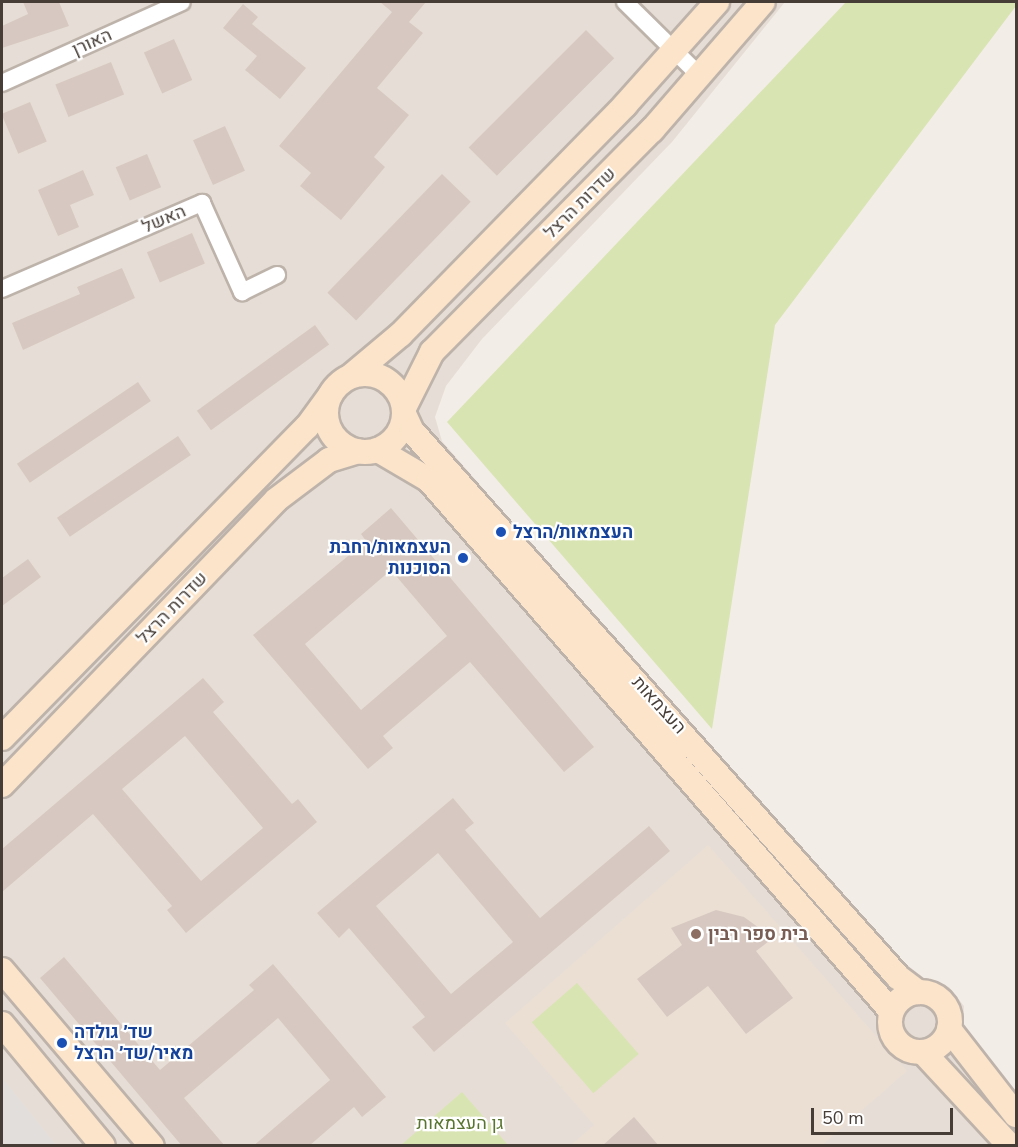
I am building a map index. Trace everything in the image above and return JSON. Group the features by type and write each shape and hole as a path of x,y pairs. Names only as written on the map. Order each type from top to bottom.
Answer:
{"main road":[{"name":"שדרות הרצל","path":"351,376 401,334 675,52 717,2"},
{"name":"שדרות הרצל","path":"404,411 432,352 701,77 762,2"},
{"path":"351,376 385,379 404,411 396,436 368,450 330,430 330,395 351,376"},
{"name":"שדרות הרצל","path":"2,738 307,427 330,395"},
{"name":"העצמאות","path":"404,411 412,431 898,978 918,992"},
{"name":"שדרות הרצל","path":"2,785 276,500 329,460 368,450"},
{"name":"העצמאות","path":"368,450 429,480 891,1011"},
{"path":"2,730 31,707"},
{"path":"2,970 152,1146"},
{"path":"1010,1146 923,1052 896,1041 891,1011 904,996 918,992 941,1000 949,1029 1017,1115"},
{"path":"2,1024 104,1146"},
{"path":"923,1052 940,1044 949,1029"}],"street":[{"name":"האורן","path":"2,83 182,2"},
{"path":"625,2 701,77"},
{"name":"האשל","path":"2,290 202,203 242,292 277,275"}],"shaded area":[{"path":"2,2 785,2 672,142 482,339 446,386 435,417 442,441 905,976 949,987 964,1006 962,1041 1016,1104 1016,1145 2,1146"},
{"name":"בית ספר רבין","path":"708,845 907,1071 822,1145 571,1145 594,1125 505,1023"},
{"path":"2,1078 56,1145 2,1145"}],"green space":[{"path":"846,2 1016,2 1016,6 775,325 712,729 447,422"},
{"path":"577,983 639,1054 593,1093 532,1022"},
{"name":"גן העצמאות","path":"462,1092 508,1145 401,1145"}],"building":[{"path":"23,2 59,2 69,26 2,48 2,26 28,14"},
{"path":"380,2 426,2 409,22 423,33 377,88 409,115 374,157 385,167 341,220 300,186 311,173 279,146 392,12"},
{"path":"243,4 258,17 252,24 306,68 280,99 245,70 257,56 223,28"},
{"path":"586,30 614,58 497,176 469,147"},
{"path":"174,39 192,80 162,94 144,52"},
{"path":"111,62 124,94 68,117 55,84"},
{"path":"30,102 47,142 18,154 2,114"},
{"path":"225,126 245,171 213,185 193,140"},
{"path":"147,154 161,187 130,200 116,167"},
{"path":"83,170 94,195 70,205 79,227 58,236 38,190"},
{"path":"442,174 471,202 356,320 327,293"},
{"path":"192,233 205,263 160,283 147,252"},
{"path":"122,268 135,298 23,350 12,323 80,294 77,287"},
{"path":"315,325 329,344 211,430 197,411"},
{"path":"138,382 151,401 30,483 17,464"},
{"path":"178,436 191,455 70,537 57,518"},
{"path":"391,508 594,747 564,772 470,662 383,736 393,748 368,769 253,635 366,541 361,534","holes":["391,570 447,636 361,710 305,644"]},
{"path":"28,559 41,577 2,606 2,578"},
{"path":"203,678 224,702 213,712 292,804 298,799 317,822 186,933 167,910 172,906 93,814 2,892 2,849","holes":["185,736 263,828 201,881 122,789"]},
{"path":"453,798 474,823 465,830 540,918 649,826 670,851 434,1052 412,1027 425,1017 349,928 339,938 317,913","holes":["438,853 513,942 451,994 376,906"]},
{"path":"716,910 744,917 773,938 756,951 793,998 746,1034 708,986 667,1017 637,979 682,945 671,928"},
{"path":"64,957 160,1070 254,990 249,985 273,964 386,1097 362,1117 354,1107 309,1146 253,1146 330,1080 278,1018 184,1098 225,1146 182,1146 40,978"},
{"path":"634,1117 659,1146 602,1146"}],"place":[{"name":"העצמאות/הרצל","path":"501,532"},
{"name":"העצמאות/רחבת הסוכנות","path":"463,558"},
{"name":"בית ספר רבין","path":"696,934"},
{"name":"שד׳ גולדה מאיר/שד׳ הרצל","path":"62,1043"}]}
